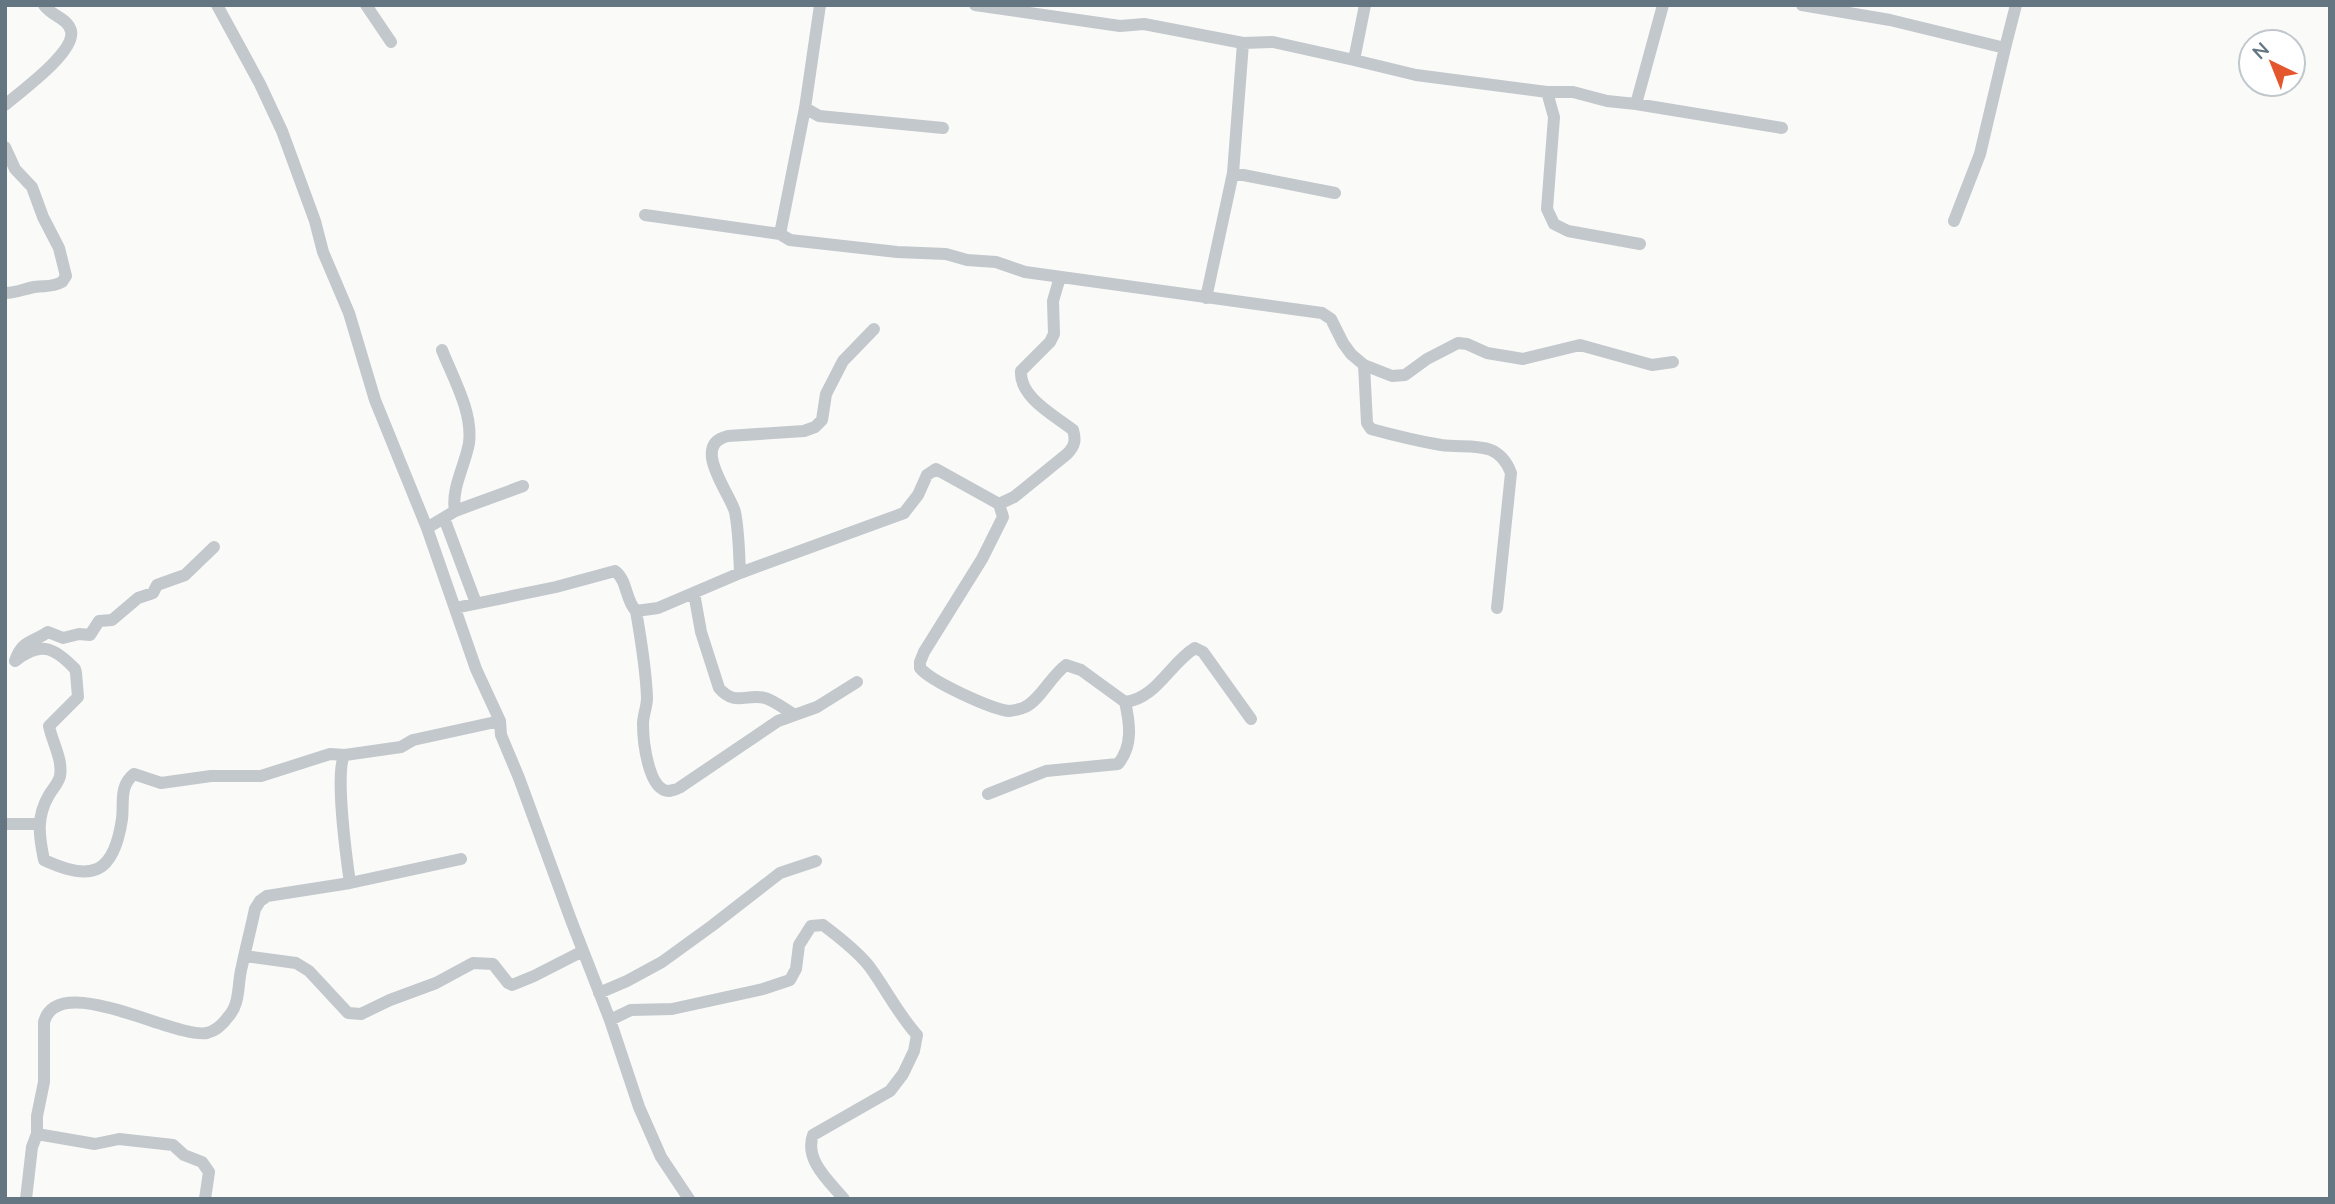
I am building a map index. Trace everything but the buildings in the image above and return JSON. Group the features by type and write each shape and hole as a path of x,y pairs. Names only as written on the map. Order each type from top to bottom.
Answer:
{"street":[{"path":"5,105 61,56 71,42 71,31 64,20 48,12 44,5"},
{"path":"217,5 282,131 315,221 323,252 349,313 374,400 427,528 476,669 499,721 500,735 519,778 610,1020 639,1107 661,1157 689,1199"},
{"path":"366,5 391,41"},
{"path":"780,234 805,108 820,5"},
{"path":"975,5 1120,26 1144,24 1243,43 1273,41 1416,75 1573,93 1607,102 1636,104 1782,128"},
{"path":"1354,60 1365,5"},
{"path":"1636,104 1663,5"},
{"path":"1802,5 1890,20 2005,48"},
{"path":"1954,221 1980,153 2016,5"},
{"path":"1206,298 1233,173 1243,43"},
{"path":"1547,92 1554,117 1547,209 1554,223 1568,231 1640,244"},
{"path":"805,108 819,117 943,128"},
{"path":"5,147 15,169 32,187 43,218 59,248 65,276 62,282 51,287 5,293"},
{"path":"1233,173 1335,193"},
{"path":"645,215 780,234 790,240 897,252 946,254 967,260 996,262 1026,272 1322,313 1331,319 1343,344 1364,365 1392,376 1405,375 1427,359 1458,343 1488,353 1522,359 1580,345 1653,365 1673,362"},
{"path":"999,504 1014,497 1067,454 1073,448 1076,438 1073,430 1031,396 1020,379 1021,370 1050,342 1054,334 1053,301 1060,277"},
{"path":"740,573 734,508 713,468 715,445 721,437 804,431 816,427 822,420 826,394 843,361 874,329"},
{"path":"442,350 468,419 469,442 450,515 476,603"},
{"path":"1364,365 1367,423 1371,429 1443,445 1479,446 1493,451 1503,458 1508,466 1511,473 1497,608"},
{"path":"636,611 658,608 740,573 904,513 918,495 927,475 936,469 999,504 1003,517 998,532 925,652 920,668 938,682 1009,710 1024,708 1032,702 1054,674 1066,665 1082,670 1125,702 1136,701 1148,694 1176,667 1185,654 1195,648 1203,652 1251,719"},
{"path":"427,528 450,515 523,486"},
{"path":"214,547 185,575 157,585 153,593 138,598 112,620 99,621 90,635 79,634 63,638 48,632 29,641 19,650 15,661 39,649 56,650 76,673 78,697 49,726 60,773 57,786 50,792 39,815 39,839 44,860 78,873 105,865 115,851 122,818 123,789 126,780 134,774 161,783 211,776 261,776 330,754 345,755 401,747 414,740 499,721"},
{"path":"455,608 615,572 622,579 631,607 636,611 643,651 647,701 643,722 646,758 654,780 661,789 669,791 679,789 778,721 817,707 857,682"},
{"path":"694,593 701,632 719,688 734,699 765,698 795,715"},
{"path":"988,794 1046,771 1118,764 1128,752 1129,733 1125,702"},
{"path":"345,755 341,760 339,778 350,883"},
{"path":"5,824 39,824"},
{"path":"26,1199 44,1082 44,1022 51,1009 66,1002 106,1008 156,1021 185,1033 212,1031 230,1016 238,998 255,909 267,896 350,883 461,859"},
{"path":"599,992 628,981 662,962 780,873 816,861"},
{"path":"610,1020 631,1010 672,1009 763,989 790,980 796,969 799,945 811,926 823,925 837,935 868,965 901,1017 917,1035 914,1051 903,1074 890,1091 813,1135 809,1146 817,1166 844,1199"},
{"path":"245,956 296,963 309,971 348,1013 361,1014 436,983 472,963 493,964 512,985 583,951"},
{"path":"37,1134 95,1144 119,1139 173,1144 184,1155 202,1162 209,1172 205,1199"}]}
